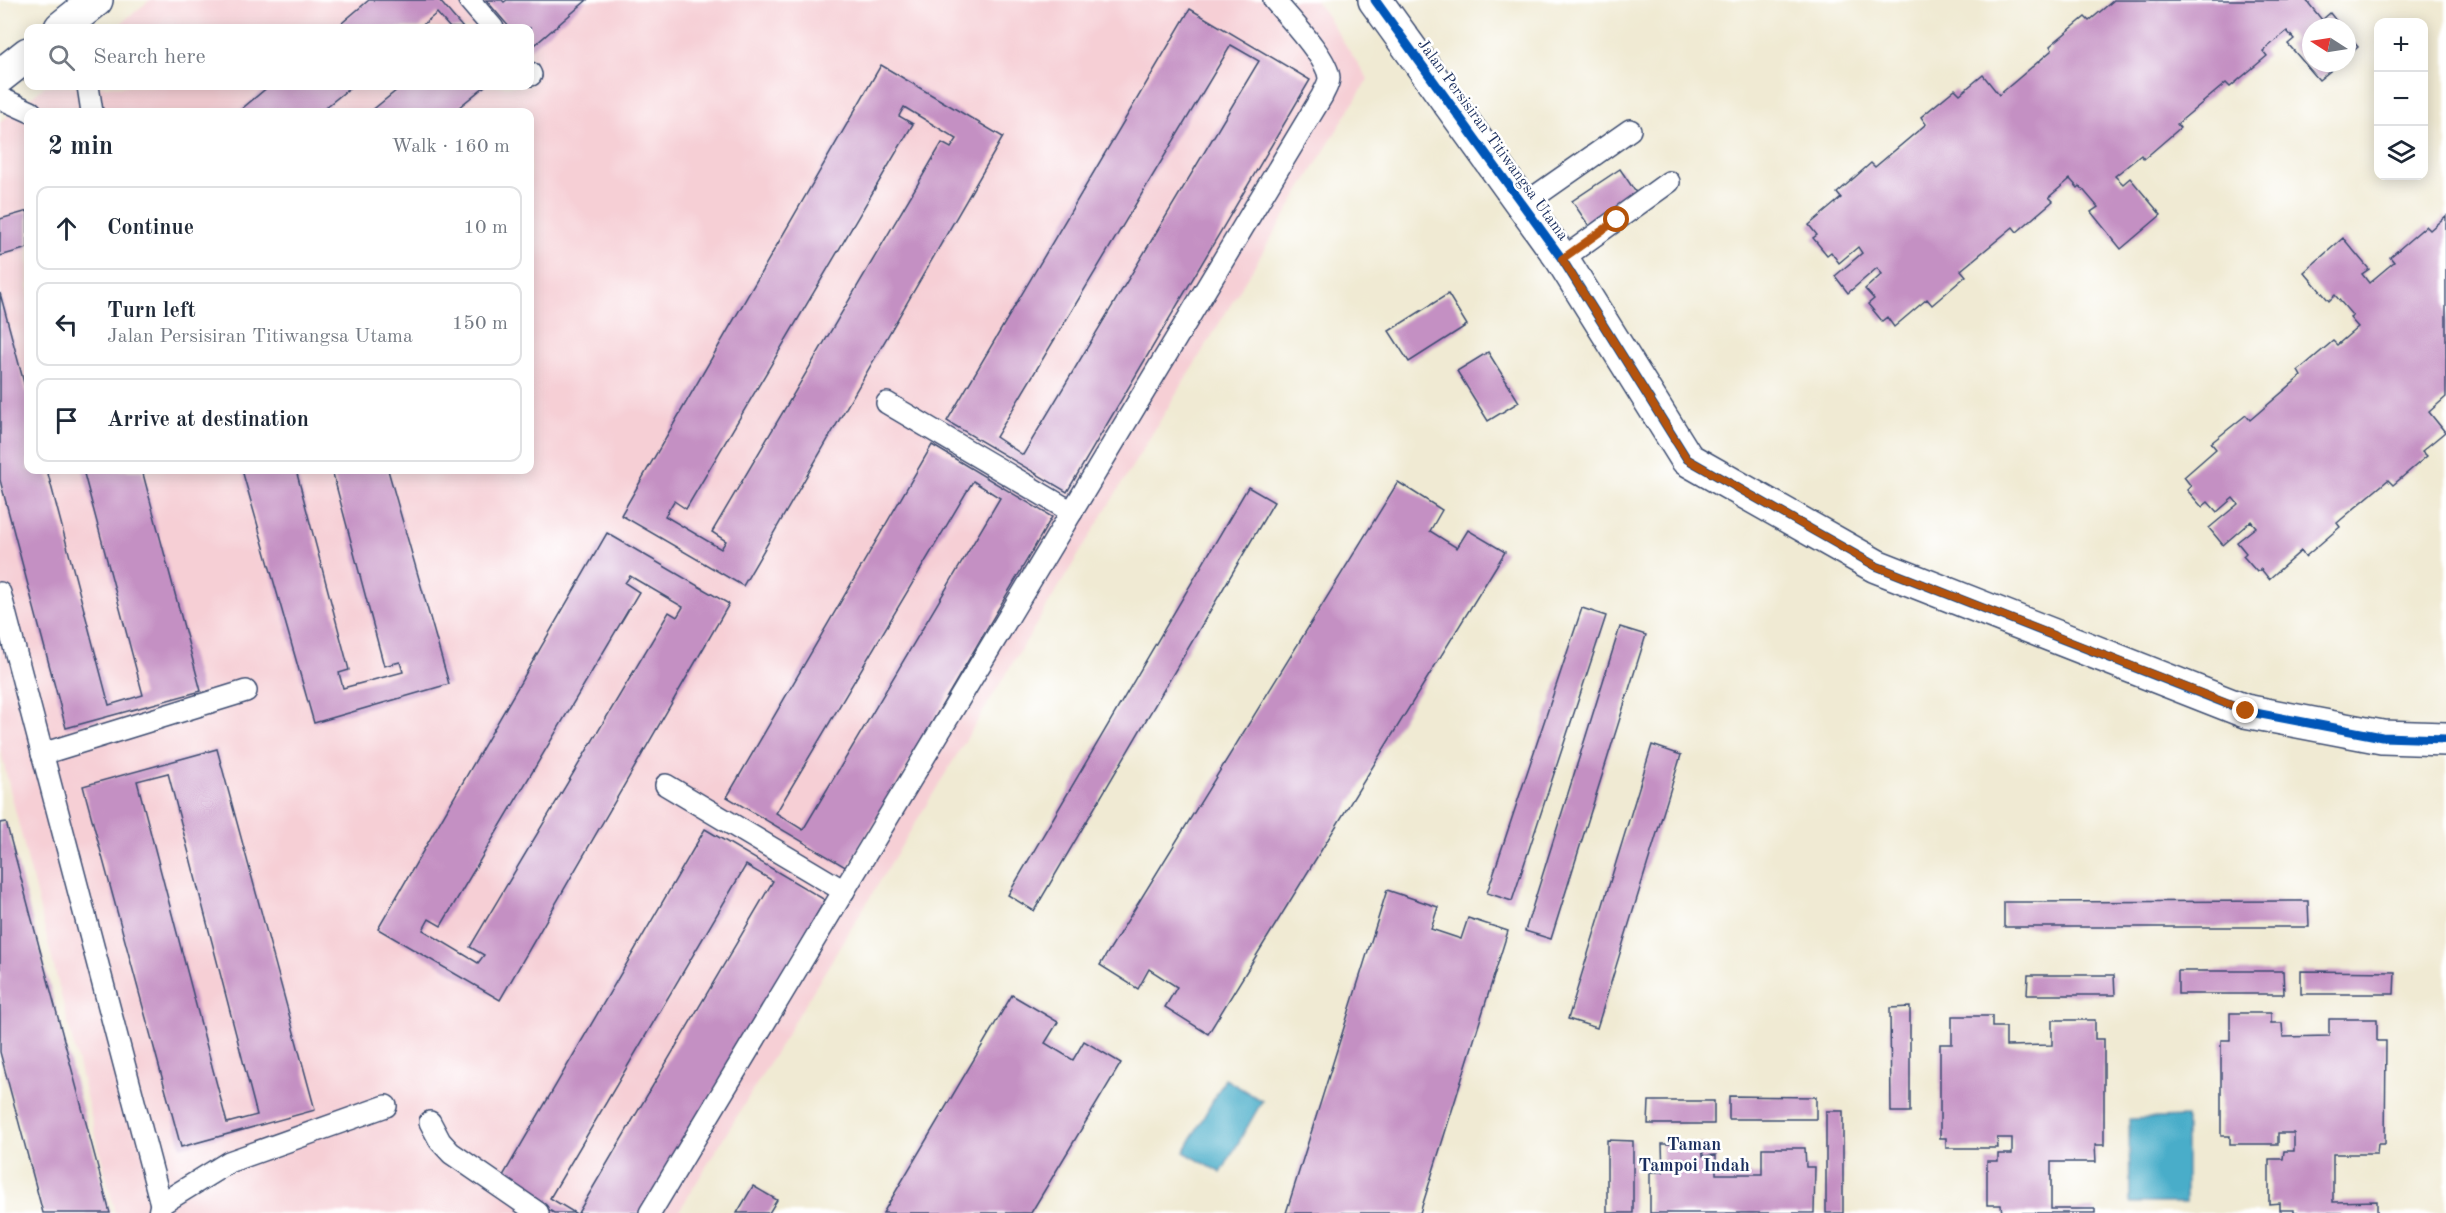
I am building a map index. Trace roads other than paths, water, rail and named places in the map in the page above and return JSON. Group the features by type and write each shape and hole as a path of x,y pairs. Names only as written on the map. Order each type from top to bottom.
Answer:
{"street":[{"name":"Jalan Persisiran Titiwangsa Utama","path":"1375,0 1562,259 1687,459 1876,566 2246,711 2382,737 2446,740"},
{"path":"0,76 24,57"}],"lane":[{"path":"469,0 490,24"},
{"path":"650,1213 1322,96 1329,80 1326,69 1316,50 1274,0"},
{"path":"89,90 91,108"},
{"path":"0,98 24,108"},
{"path":"1523,205 1630,130"},
{"path":"1562,259 1669,182"},
{"path":"887,404 1072,512"},
{"path":"0,593 160,1209 229,1162 386,1106"},
{"path":"42,754 246,691"},
{"path":"666,785 844,891"},
{"path":"430,1122 440,1141 451,1153 538,1213"}],"water":[{"path":"1225,1079 1262,1101 1221,1173 1184,1152"},
{"path":"2186,1117 2186,1203 2130,1203 2129,1119"}],"district":[{"name":"Taman Tampoi Indah","path":"1694,1154"}]}
